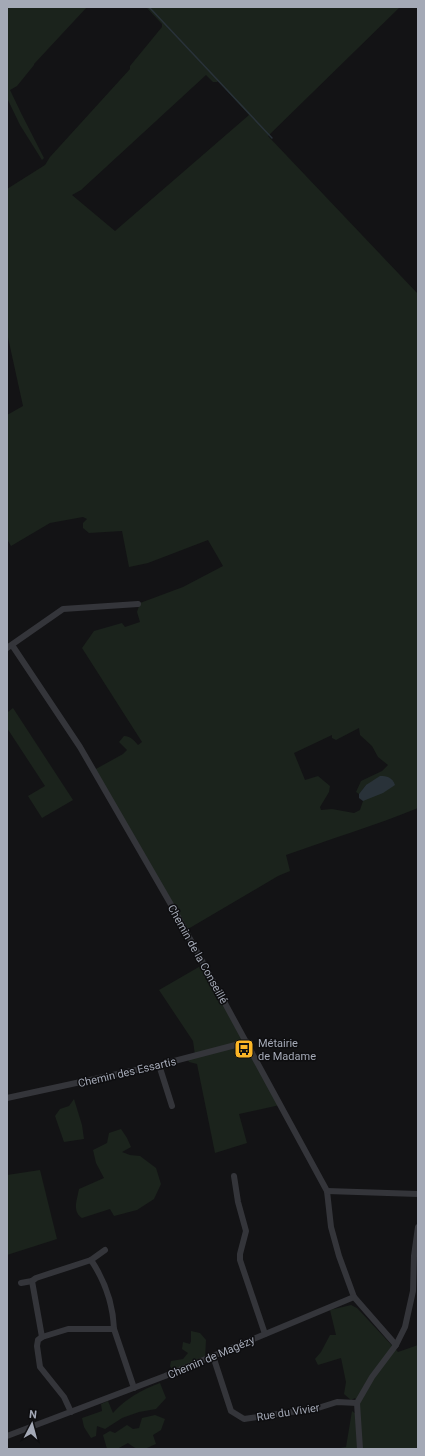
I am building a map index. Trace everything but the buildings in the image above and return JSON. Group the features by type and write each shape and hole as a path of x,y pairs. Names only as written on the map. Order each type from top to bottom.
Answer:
{"street":[{"path":"9,647 62,609 138,604"},
{"name":"Chemin de la Conseillé","path":"9,647 80,746 177,915 327,1191"},
{"name":"Chemin des Essartis","path":"7,1098 159,1065 247,1042"},
{"path":"159,1065 172,1106"},
{"path":"234,1176 238,1202 246,1231 240,1254 240,1260 265,1334"},
{"path":"396,1344 354,1297 331,1227 327,1191 418,1194"},
{"path":"360,1449 357,1403 372,1377 396,1344 405,1327 413,1291 414,1256 418,1228"},
{"path":"21,1282 32,1281 36,1278 91,1260 105,1250"},
{"path":"91,1260 101,1276 113,1313 114,1329 134,1388"},
{"path":"32,1281 42,1337"},
{"name":"Chemin de Magézy","path":"7,1436 134,1388 354,1297"},
{"path":"71,1412 64,1397 40,1367 37,1346 38,1340 42,1337 68,1329 114,1329"},
{"name":"Rue du Vivier","path":"213,1356 231,1411 244,1419 318,1408 337,1402 357,1403"}],"shaded area":[{"path":"7,7 87,7 34,64 17,86 10,90 44,158 42,160 20,125 7,98"},
{"path":"146,7 400,7 268,136 418,294 418,808 402,815 286,855 290,871 278,876 188,929 94,770 123,754 127,750 119,742 124,736 132,739 138,745 142,742 82,648 94,631 122,623 125,627 140,622 137,612 140,603 183,587 223,566 208,540 148,563 129,567 122,531 89,533 83,528 83,523 87,519 83,517 50,523 11,546 7,539 7,415 23,406 7,333 7,189 45,165 50,157 130,69 130,66 162,27 162,24","holes":["206,75 213,82 218,81 249,115 115,231 72,195 81,190","359,728 360,735 372,746 378,757 388,765 382,771 361,781 356,792 359,794 366,785 360,810 354,813 332,809 321,810 320,807 329,792 330,786 318,776 305,780 294,753 332,735 332,738 336,740"]},
{"path":"13,708 73,800 42,818 28,796 45,786 7,728 7,711 8,712"},
{"path":"380,776 389,778 395,785 383,793 363,801 359,798 359,794 366,785"},
{"path":"204,964 280,1105 239,1114 247,1143 215,1153 197,1064 189,1062 187,1058 195,1055 193,1041 159,990"},
{"path":"74,1099 82,1125 84,1139 64,1142 55,1116 60,1109 69,1106"},
{"path":"121,1129 131,1147 122,1152 140,1156 156,1168 161,1184 154,1199 137,1210 114,1216 110,1209 82,1218 76,1209 79,1189 104,1178 96,1163 93,1150 107,1143 109,1133"},
{"path":"40,1170 57,1239 7,1255 7,1175"},
{"path":"351,1305 357,1308 398,1352 418,1345 418,1449 334,1449 346,1447 352,1411 357,1415 357,1403 355,1398 351,1400 344,1394 346,1382 341,1358 318,1365 315,1359 321,1352 330,1335 336,1335 330,1310"},
{"path":"191,1331 200,1333 206,1340 205,1359 174,1372 170,1366 171,1361 183,1359 188,1353 182,1349 183,1342 190,1344"},
{"path":"160,1383 166,1398 156,1409 139,1412 122,1418 105,1429 97,1426 96,1436 91,1438 84,1427 82,1418 102,1411 101,1404 108,1401 113,1413 123,1403 135,1395"},
{"path":"155,1415 165,1419 161,1430 153,1435 156,1444 148,1448 138,1449 128,1443 117,1449 107,1449 103,1435 110,1431 115,1433 127,1425 133,1429 139,1428 142,1418"}],"waterway":[{"path":"149,7 272,138"}],"place":[{"name":"Métairie de Madame","path":"244,1049"}]}
